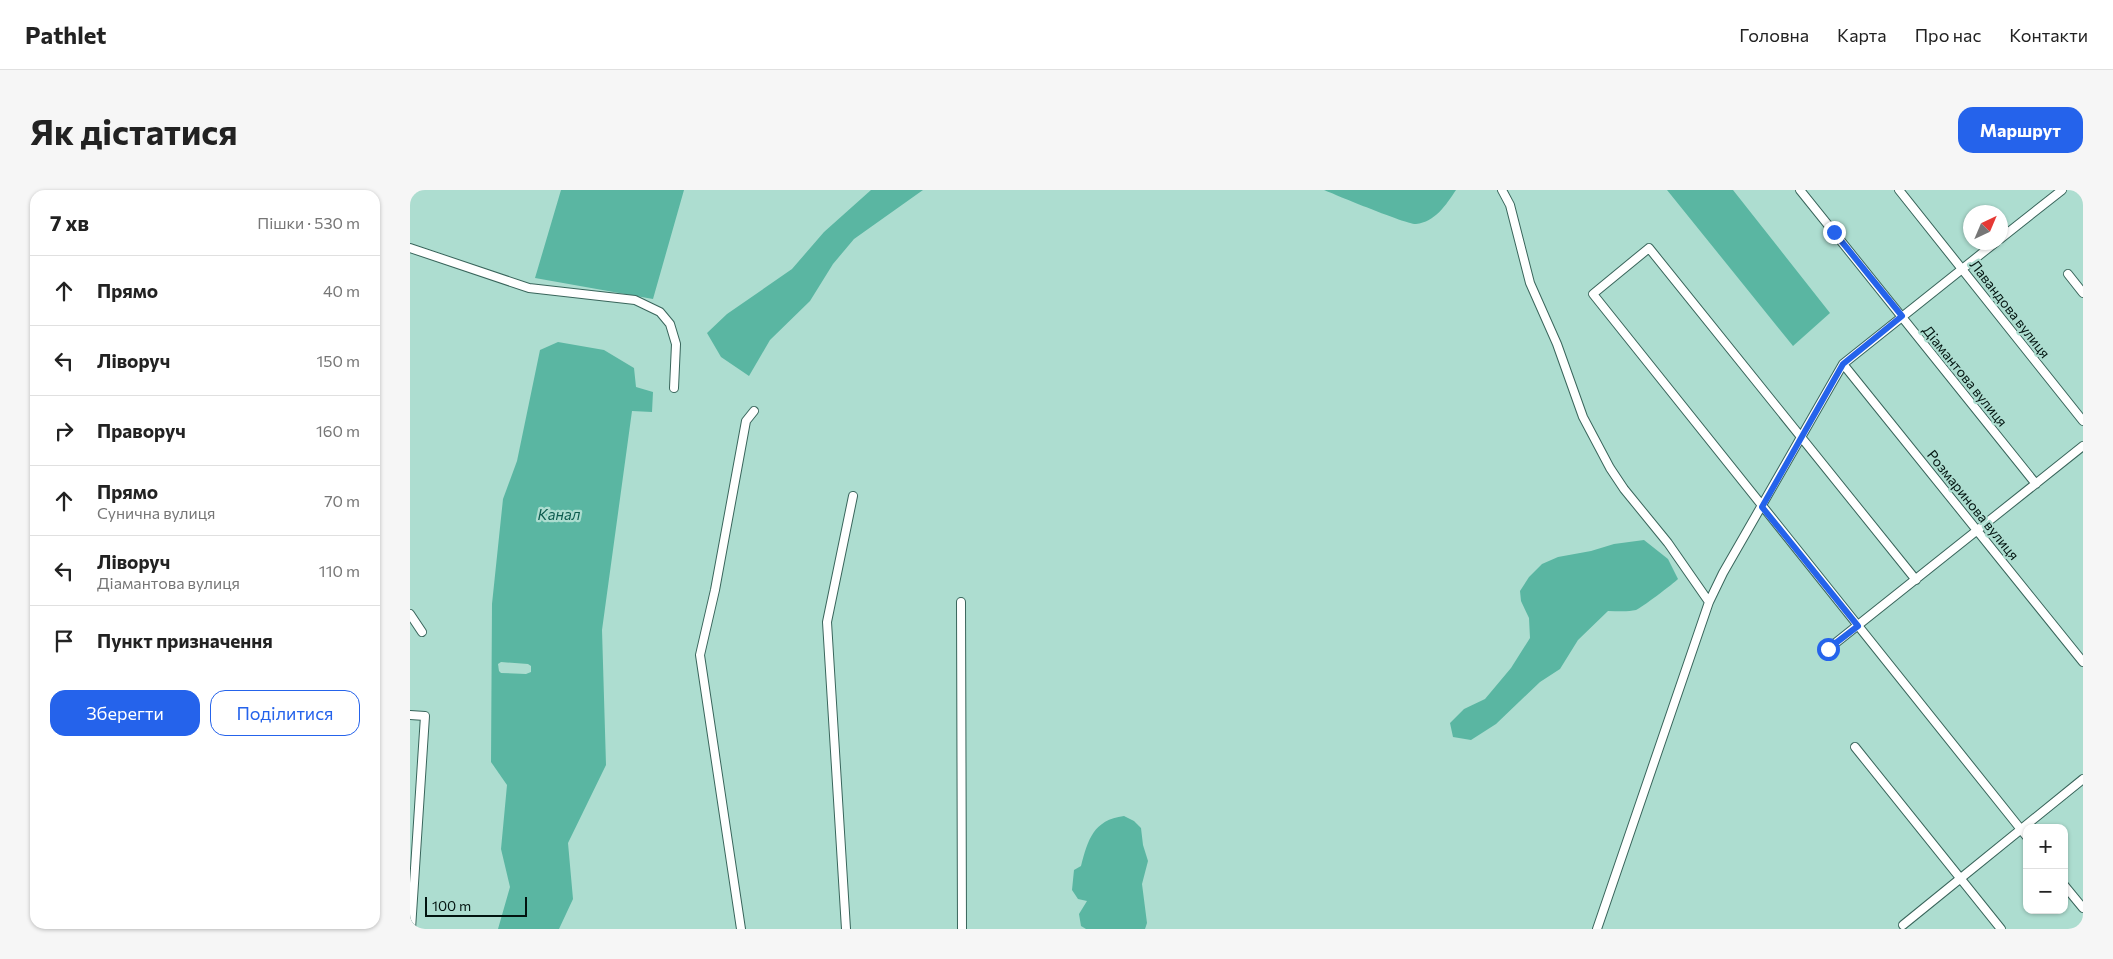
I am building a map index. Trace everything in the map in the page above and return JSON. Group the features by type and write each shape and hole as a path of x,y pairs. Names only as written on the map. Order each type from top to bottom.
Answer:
{"street":[{"path":"1502,190 1510,205 1530,283 1557,344 1583,417 1610,468 1624,489 1668,543 1709,602"},
{"name":"Діамантова вулиця","path":"1800,190 2036,484"},
{"name":"Лавандова вулиця","path":"1899,190 2083,421"},
{"path":"2008,233 2062,190"},
{"path":"410,248 529,288 635,300 660,312 670,324 676,344 674,388"},
{"path":"1916,580 1649,248 1593,294 2023,832"},
{"path":"1598,929 1709,602 1723,573 1843,364 1986,250"},
{"path":"2068,274 2083,293"},
{"name":"Розмаринова вулиця","path":"1843,364 2083,662"},
{"path":"741,929 700,655 715,590 746,421 754,411"},
{"path":"1828,649 2083,446"},
{"path":"846,929 827,622 853,496"},
{"path":"961,602 962,929"},
{"path":"410,614 422,632"},
{"path":"410,715 425,716 411,929"},
{"path":"1855,747 2001,929"},
{"path":"1903,925 2081,784"},
{"path":"2068,889 2083,908"}],"water":[{"path":"561,190 684,190 653,299 535,278"},
{"path":"871,190 923,190 854,239 833,264 810,301 770,340 749,376 721,357 707,333 727,314 792,269 824,232"},
{"path":"1324,190 1456,190 1444,207 1434,216 1423,223 1416,224 1387,215"},
{"path":"1667,190 1733,190 1830,313 1793,346"},
{"name":"Канал","path":"558,342 604,350 634,368 636,387 653,392 652,412 632,411 602,630 606,765 568,843 573,899 559,929 498,929 510,887 501,849 507,785 491,762 492,604 503,499 517,461 540,350"},
{"path":"1644,540 1668,559 1678,579 1636,610 1608,611 1578,640 1560,669 1540,682 1496,724 1471,740 1453,737 1450,723 1464,709 1485,699 1511,668 1530,638 1529,618 1521,601 1520,591 1529,577 1542,564 1558,557 1591,551 1614,544"},
{"path":"1124,816 1134,821 1141,828 1143,845 1148,861 1142,884 1147,923 1145,929 1086,929 1081,926 1079,914 1087,901 1078,899 1072,890 1074,870 1081,866 1086,848 1099,827 1114,818"}],"pier":[{"path":"501,662 528,664 531,666 531,672 526,674 501,673 498,664"}],"route":[{"path":"1828,649 1858,626 1762,507 1843,364 1902,316 1834,232"}]}
